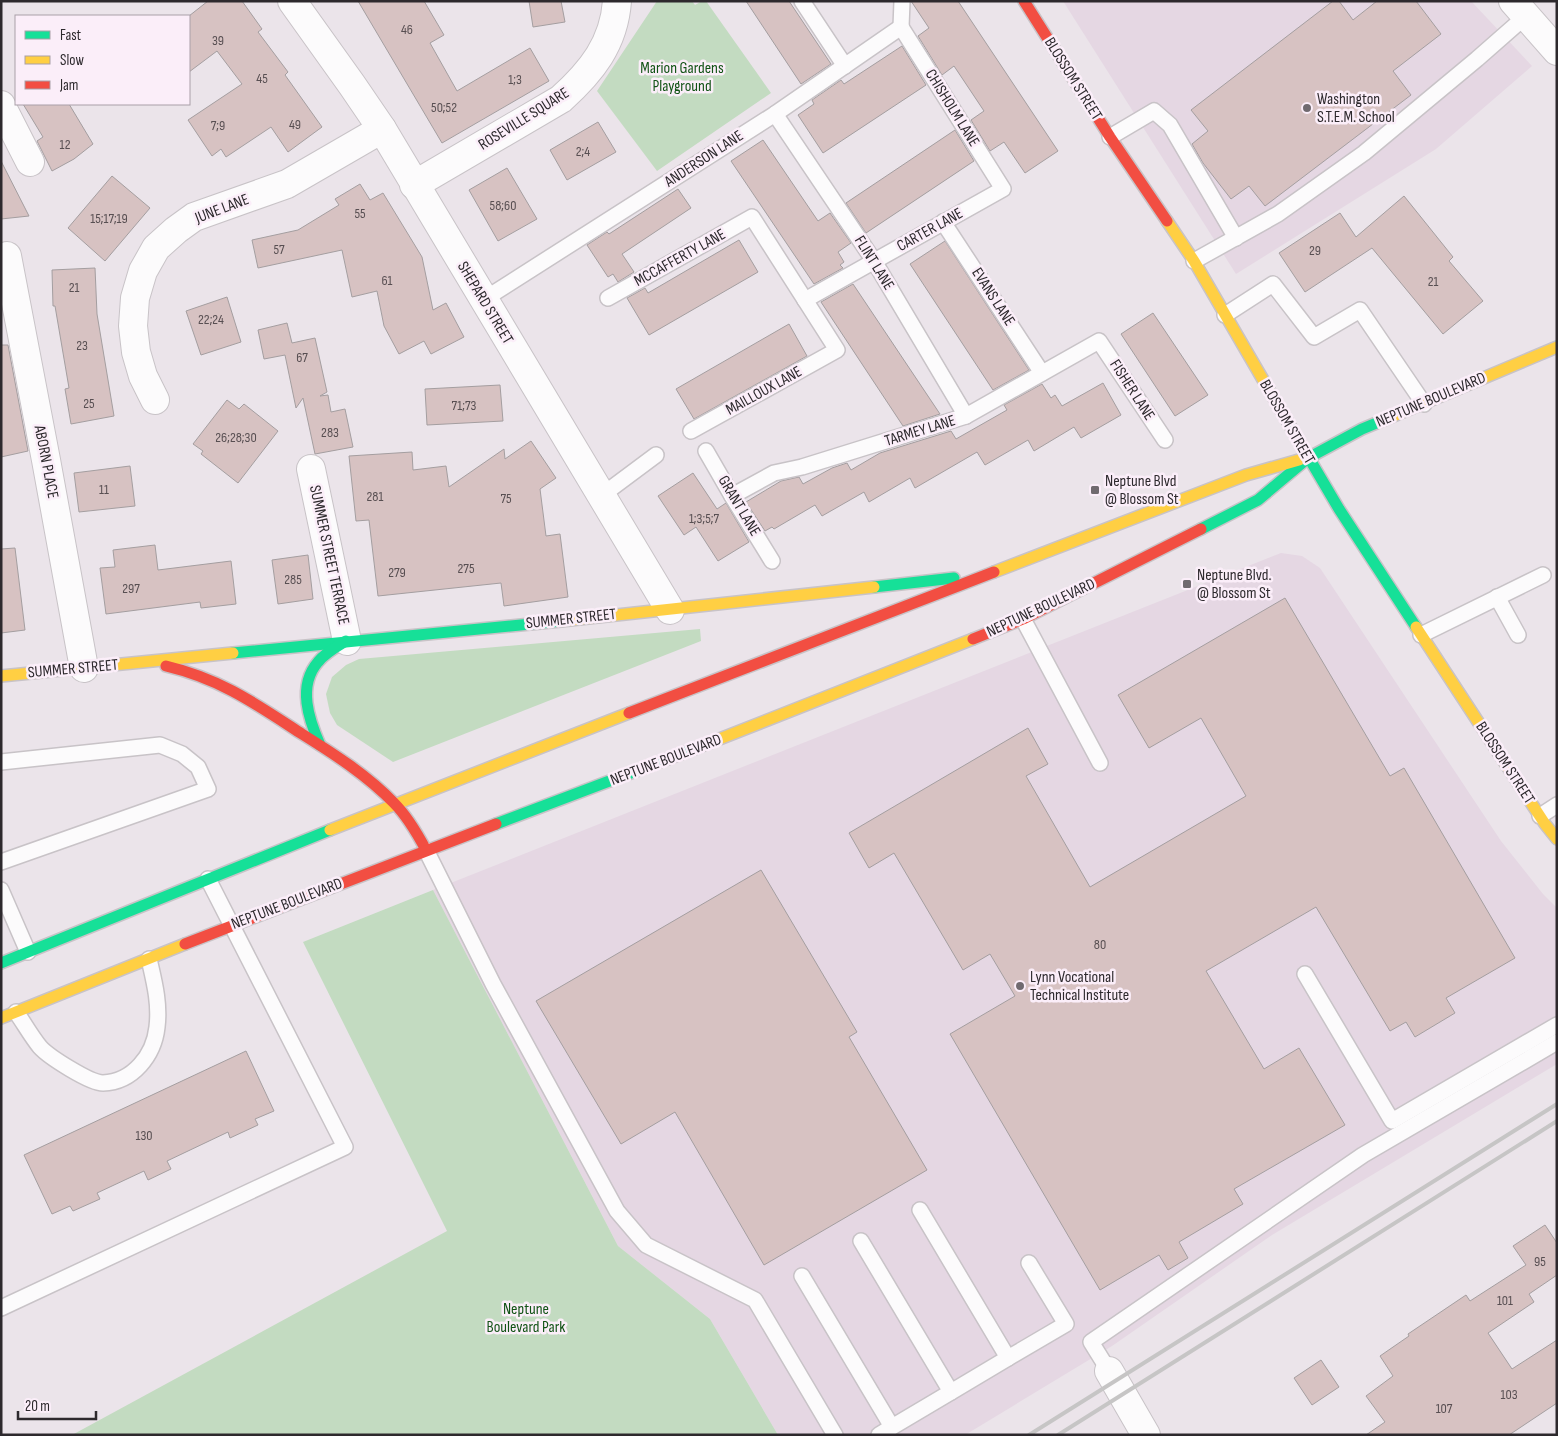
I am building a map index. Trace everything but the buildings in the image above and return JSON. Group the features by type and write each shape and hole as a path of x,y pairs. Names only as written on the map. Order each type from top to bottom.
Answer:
{"main road":[{"name":"BLOSSOM STREET","path":"1030,4 1110,138 1194,261 1339,510 1557,839"},
{"name":"NEPTUNE BOULEVARD","path":"1,1018 426,850 759,724 1023,619 1258,500 1308,458 1362,429 1557,347"},
{"name":"NEPTUNE BOULEVARD","path":"1,963 394,804 1246,475 1308,458"},
{"name":"SUMMER STREET","path":"1,676 670,610 997,572"},
{"path":"320,745 312,728 306,699 307,682 313,667 325,654 347,641"},
{"name":"SUMMER STREET","path":"145,662 183,669 212,678 236,691 320,745 360,773 394,804 411,824 426,850"}],"street":[{"name":"SHEPARD STREET","path":"292,1 382,129 670,610"},
{"name":"ROSEVILLE SQUARE","path":"414,185 561,99 580,82 600,57 612,30 617,1"},
{"path":"1519,8 1557,51"},
{"path":"1,105 30,162"},
{"name":"JUNE LANE","path":"155,400 143,376 136,352 133,326 135,298 143,271 156,248 194,217 286,184 382,129"},
{"name":"ABORN PLACE","path":"7,256 84,668"},
{"name":"SUMMER STREET TERRACE","path":"311,469 347,641"},
{"path":"1109,1371 1146,1435"}],"lane":[{"path":"802,1 845,66"},
{"path":"901,27 902,1"},
{"path":"1194,261 1278,214 1364,153 1478,59 1519,8"},
{"name":"ANDERSON LANE","path":"483,300 775,114 901,27"},
{"name":"CHISHOLM LANE","path":"901,27 1003,189"},
{"path":"1110,138 1154,111 1170,125 1236,238"},
{"name":"FLINT LANE","path":"775,114 874,262 966,416"},
{"name":"CARTER LANE","path":"805,300 1003,189"},
{"name":"MCCAFFERTY LANE","path":"608,298 752,217 805,300"},
{"name":"EVANS LANE","path":"943,222 1042,373"},
{"path":"1226,315 1273,284 1314,337 1360,310 1424,404"},
{"name":"MAILLOUX LANE","path":"691,431 837,350 805,300"},
{"name":"TARMEY LANE","path":"732,496 774,473 802,467 966,416 1099,341"},
{"name":"FISHER LANE","path":"1099,341 1164,440"},
{"name":"GRANT LANE","path":"706,451 772,561"},
{"path":"601,496 656,455"},
{"path":"1421,635 1543,575"},
{"path":"1497,598 1518,635"},
{"path":"1023,619 1100,763"},
{"path":"1,762 160,745 182,754 198,766 208,789 1,862"},
{"path":"1540,816 1557,805"},
{"path":"426,850 493,984 616,1211 646,1245 755,1300 835,1435"},
{"path":"1,1308 345,1147 208,879"},
{"path":"1,890 28,952"},
{"path":"16,1012 41,1048 76,1073 101,1083 119,1079 139,1068 151,1049 157,1028 158,1001 149,959"},
{"path":"1305,974 1392,1121 1557,1025"},
{"path":"1109,1371 1091,1342 1363,1155 1557,1042"},
{"path":"920,1210 1008,1358"},
{"path":"862,1241 951,1392"},
{"path":"879,1435 1066,1324 1029,1263"},
{"path":"802,1276 892,1427"}],"shaded area":[{"name":"Washington S.T.E.M. School","path":"1063,1 1471,1 1532,66 1436,149 1236,274"},
{"name":"Lynn Vocational Technical Institute","path":"1281,553 1302,556 1320,568 1501,841 1543,894 1557,908 1557,1064 1272,1235 1112,1346 965,1435 778,1435 710,1319 618,1246 433,890"}],"green space":[{"name":"Marion Gardens Playground","path":"657,1 692,1 695,5 706,1 771,93 657,171 597,91"},
{"path":"700,629 701,641 393,762 337,725 330,713 326,694 332,677 346,665 359,659"},
{"name":"Neptune Boulevard Park","path":"433,890 618,1246 710,1319 778,1435 72,1435 447,1231 303,942"}],"railway":[{"path":"1029,1435 1557,1104"},
{"path":"1058,1435 1557,1121"}],"traffic: fast":[{"path":"1269,390 1339,509 1416,627"},
{"path":"1201,529 1258,500 1308,458 1362,429 1391,417"},
{"path":"874,587 954,578"},
{"path":"233,653 561,621"},
{"path":"320,745 309,714 307,703 308,682 312,671 321,659 346,641"},
{"path":"496,824 694,749"},
{"path":"1,963 330,830"}],"traffic: slow":[{"path":"1167,221 1194,261 1269,390"},
{"path":"1391,417 1557,347"},
{"path":"994,572 1246,475 1299,460"},
{"path":"561,621 874,587"},
{"path":"1416,627 1545,824 1557,839"},
{"path":"694,749 973,639"},
{"path":"1,676 233,653"},
{"path":"330,830 629,713"},
{"path":"1,1018 185,944"}],"traffic: jam":[{"path":"1024,1 1110,137 1167,221"},
{"path":"973,639 1023,619 1201,529"},
{"path":"629,713 994,572"},
{"path":"166,666 186,671 221,685 326,749 373,783 399,808 412,825 426,850"},
{"path":"185,944 496,824"}],"place":[{"name":"Washington S.T.E.M. School","path":"1307,108"},
{"name":"Neptune Blvd @ Blossom St","path":"1095,490"},
{"name":"Neptune Blvd. @ Blossom St","path":"1187,584"},
{"name":"Lynn Vocational Technical Institute","path":"1020,986"}]}
